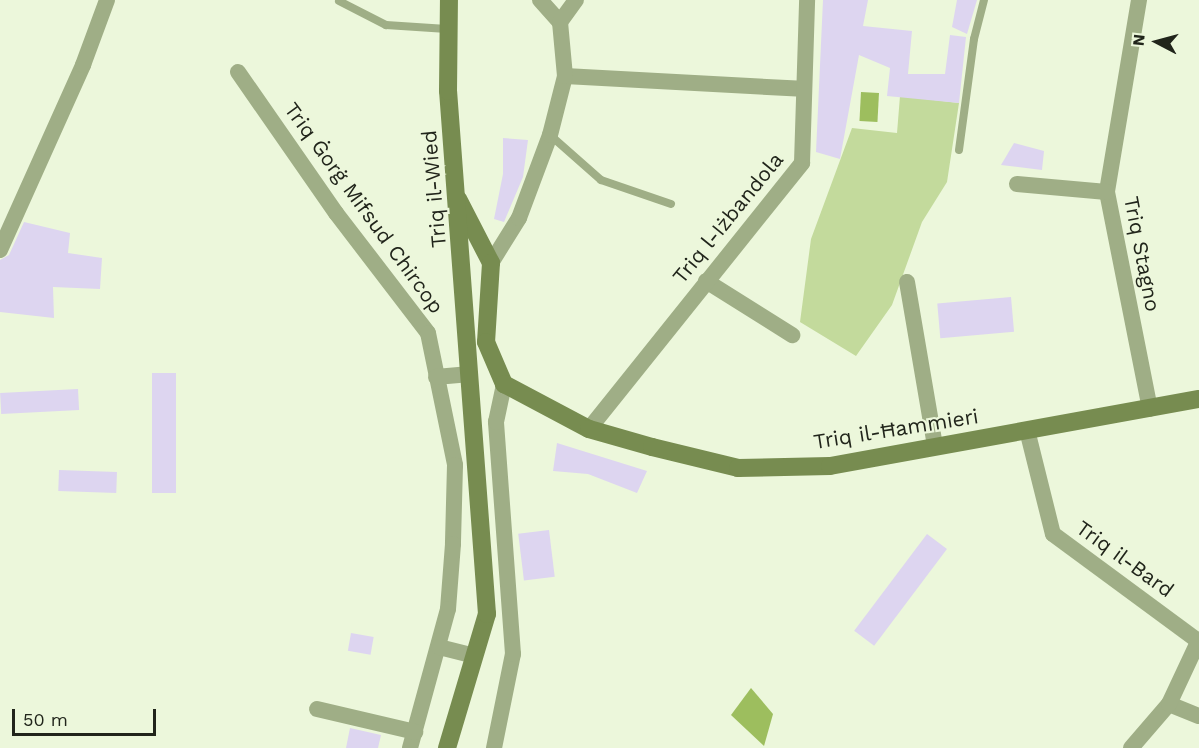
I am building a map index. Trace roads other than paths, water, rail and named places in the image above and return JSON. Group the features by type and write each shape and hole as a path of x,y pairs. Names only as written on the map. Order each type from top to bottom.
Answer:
{"street":[{"path":"0,250 83,65 107,0"},
{"name":"Triq il-Wied","path":"447,748 488,614 447,29 449,0"},
{"path":"494,748 513,654 496,422 504,384 486,342 491,263 519,218 550,135 565,76 560,22 540,0"},
{"path":"560,22 576,0"},
{"name":"Triq l-Iżbandola","path":"589,429 802,163 802,89 807,0"},
{"name":"Triq Stagno","path":"1138,0 1107,192 1150,409"},
{"name":"Triq Ġorġ Mifsud Chircop","path":"238,72 336,213 428,333 436,377"},
{"path":"565,76 802,89"},
{"path":"1017,184 1107,192"},
{"path":"458,199 491,263"},
{"path":"706,282 792,335"},
{"path":"907,282 935,446"},
{"path":"317,710 412,740 448,609 455,465 436,377 470,374"},
{"name":"Triq il-Ħammieri","path":"504,384 589,429 738,468 830,466 1199,399"},
{"name":"Triq il-Bard","path":"1026,430 1053,534 1199,641"},
{"path":"1131,748 1169,704 1199,641"},
{"path":"438,647 475,656"},
{"path":"1169,704 1199,716"}],"lane":[{"path":"959,150 974,39 984,0"},
{"path":"339,1 386,25 447,29"},
{"path":"550,135 601,180 671,204"}]}
